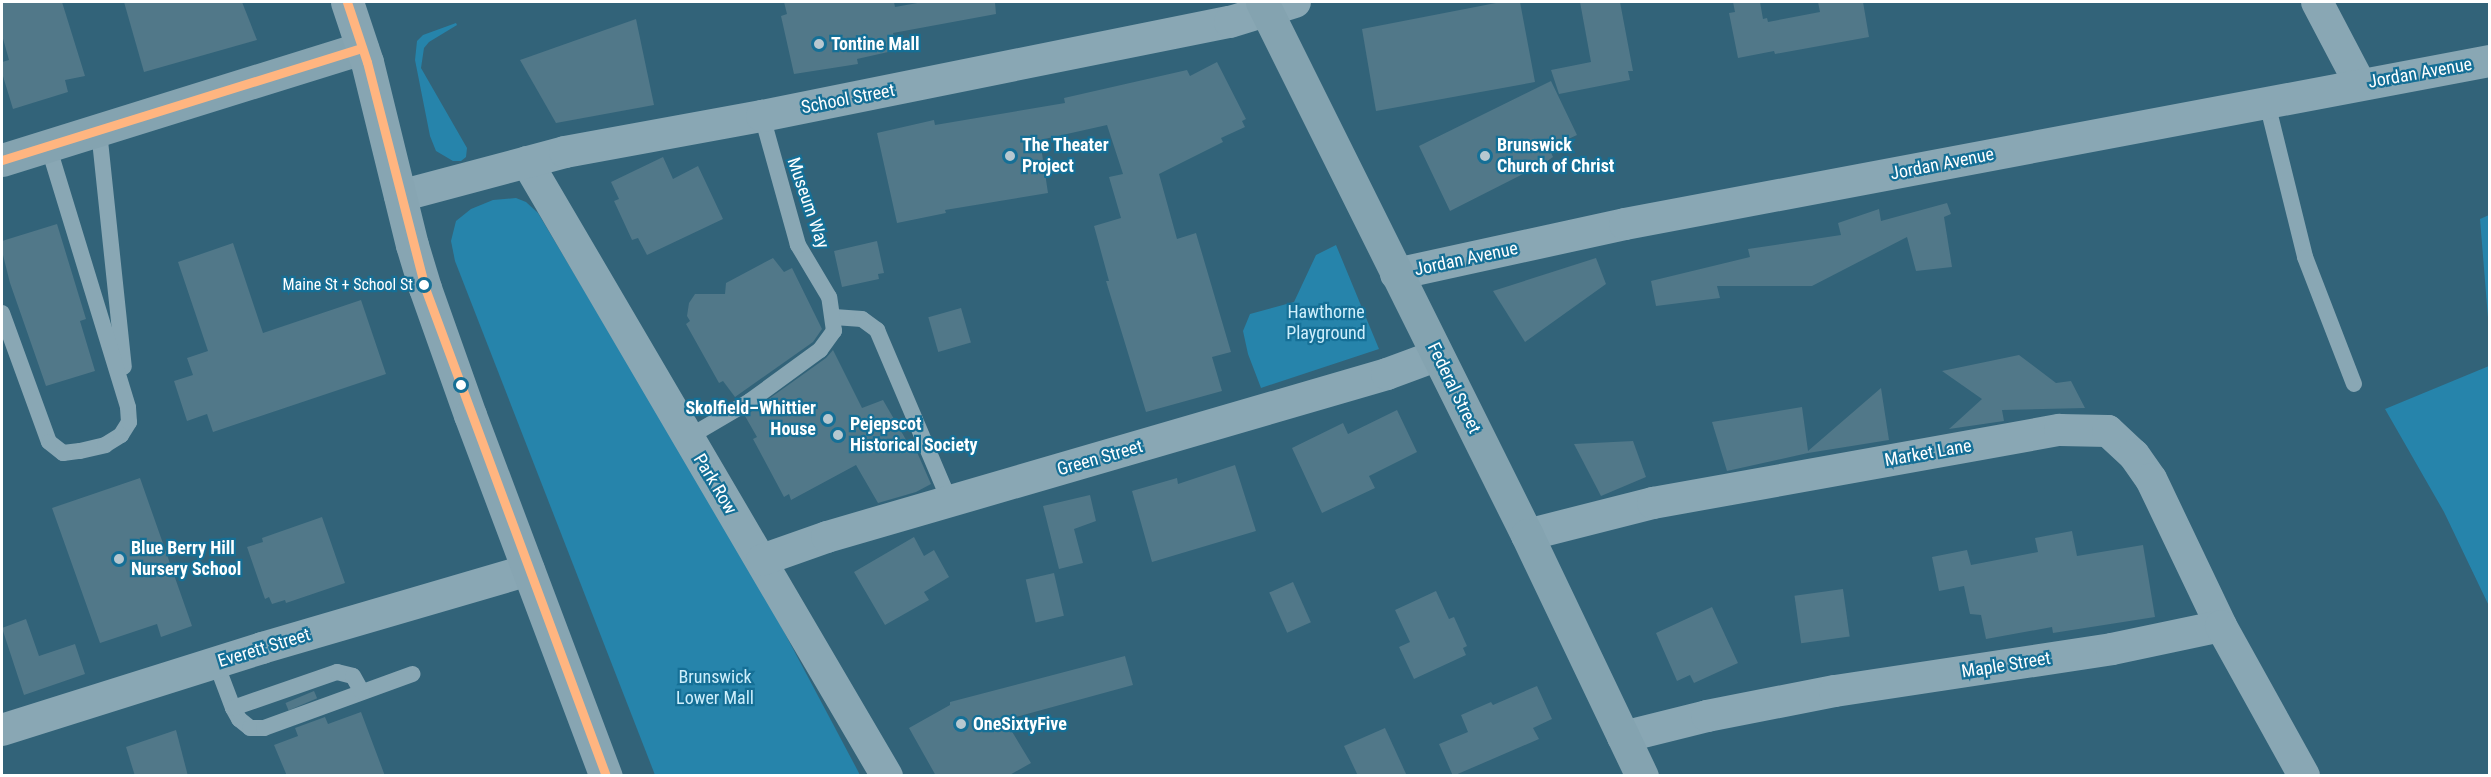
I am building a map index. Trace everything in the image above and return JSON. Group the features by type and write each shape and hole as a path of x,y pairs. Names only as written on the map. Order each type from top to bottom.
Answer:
{"main road":[{"path":"347,2 362,48 412,244 435,317 606,776"}],"street":[{"path":"2317,2 2360,84"},
{"name":"School Street","path":"400,196 527,162 1218,24 1274,5"},
{"name":"Federal Street","path":"1274,5 1396,274 1527,535 1642,776"},
{"path":"2,160 362,48"},
{"name":"Jordan Avenue","path":"1396,274 1625,224 2490,61"},
{"name":"Park Row","path":"527,162 887,776"},
{"name":"Green Street","path":"762,560 827,537 1387,374 1438,355"},
{"name":"Market Lane","path":"1527,535 1653,503 2060,430 2108,431 2134,455 2151,479 2221,626"},
{"name":"Everett Street","path":"2,730 216,663 529,570"},
{"path":"2221,626 2304,776"},
{"name":"Maple Street","path":"1623,737 1707,716 1835,691 2112,649 2221,626"}],"lane":[{"path":"2267,102 2306,257 2354,384"},
{"name":"Museum Way","path":"762,116 798,245 829,297 834,317"},
{"path":"2,314 49,442 63,453 105,445 122,435 129,422 128,407 99,130"},
{"path":"48,146 128,407"},
{"path":"687,438 750,401 820,350 834,331 834,317 862,319 878,330 950,502"},
{"path":"216,663 232,708 239,719 250,728 264,728 412,674"},
{"path":"232,708 337,672 353,676 362,692"}],"green space":[{"path":"456,23 457,25 429,42 424,48 421,68 467,148 466,157 461,161 453,161 436,151 430,136 415,60 417,41 423,35"},
{"name":"Brunswick Lower Mall","path":"516,198 526,202 538,213 755,577 860,775 655,775 455,261 451,241 456,221 471,209 493,200"},
{"path":"2489,215 2489,330 2480,219"},
{"name":"Hawthorne Playground","path":"1336,245 1379,349 1261,388 1248,354 1243,331 1250,314 1294,302 1316,255"},
{"path":"2489,366 2489,606 2444,512 2385,409"}],"building":[{"path":"2,2 62,2 85,76 65,80 68,92 13,109 2,73 2,62 9,60 2,35"},
{"path":"124,2 242,2 257,40 144,72"},
{"path":"784,2 894,2 895,7 923,2 995,2 996,14 893,33 897,50 857,59 858,64 794,74 781,16 787,14"},
{"path":"1501,2 1520,2 1535,82 1376,111 1362,29"},
{"path":"1580,2 1620,2 1633,71 1628,71 1630,80 1559,94 1551,70 1591,62"},
{"path":"1733,2 1760,2 1763,19 1767,18 1768,22 1820,12 1818,2 1863,2 1869,37 1775,54 1774,51 1738,58 1729,13 1735,12"},
{"path":"636,19 654,105 556,123 520,60"},
{"path":"1217,62 1246,119 1242,121 1245,127 1221,138 1223,142 1159,174 1177,239 1196,233 1231,352 1212,357 1222,391 1146,412 1106,281 1109,281 1094,226 1121,218 1109,177 1123,174 1107,125 1040,140 1048,193 945,210 946,213 897,223 877,133 934,120 935,125 1065,103 1064,98 1187,70 1190,76"},
{"name":"Brunswick Church of Christ","path":"1551,81 1577,135 1549,148 1553,157 1543,164 1450,211 1419,146"},
{"path":"663,157 673,179 698,166 723,219 647,255 638,238 632,240 614,201 619,199 611,182"},
{"path":"1947,203 1951,214 1944,217 1952,267 1916,271 1907,237 1812,286 1717,286 1720,298 1656,306 1651,281 1750,257 1748,249 1841,235 1838,223 1879,209 1881,221"},
{"path":"57,224 86,319 80,321 95,371 46,386 10,283 2,251 2,241"},
{"path":"877,241 884,273 878,274 879,279 842,287 834,251"},
{"path":"233,243 263,333 361,300 386,374 213,432 207,414 187,421 174,381 193,375 187,358 208,351 178,262"},
{"path":"773,258 784,272 792,268 822,329 813,342 735,397 723,381 719,383 686,324 690,321 687,316 689,303 695,294 725,294 726,283"},
{"path":"1596,258 1606,284 1525,342 1493,291"},
{"path":"961,308 971,343 938,352 928,317"},
{"name":"Skolfield–Whittier House","path":"833,350 862,408 883,400 909,445 913,443 931,484 916,492 878,503 856,465 791,500 789,494 784,497 753,439 757,437 745,416 826,358"},
{"path":"2019,355 2056,383 2071,381 2085,408 2002,410 2004,421 1949,429 1982,399 1942,371"},
{"path":"1881,388 1889,440 1808,453 1727,471 1712,422 1802,407 1808,451"},
{"path":"1397,410 1417,452 1369,476 1375,488 1322,513 1292,448 1343,423 1348,434"},
{"path":"1633,441 1646,477 1601,496 1574,444"},
{"path":"1235,465 1256,531 1152,562 1132,491 1177,478 1178,484"},
{"name":"Blue Berry Hill Nursery School","path":"140,478 192,626 161,637 157,624 100,643 52,508"},
{"path":"1090,495 1096,521 1074,529 1083,563 1059,569 1043,506"},
{"path":"322,517 345,583 286,603 285,600 272,604 269,597 265,599 247,547 263,542 262,538"},
{"path":"2072,531 2077,556 2143,545 2155,617 2053,633 2052,627 1986,639 1981,615 1970,614 1964,586 1939,591 1932,557 1967,550 1971,565 2038,552 2035,538"},
{"path":"914,537 924,556 934,550 949,577 924,592 929,600 885,625 854,572"},
{"path":"1054,573 1064,616 1036,622 1026,580"},
{"path":"1293,582 1311,622 1287,633 1269,593"},
{"path":"1843,589 1850,637 1801,643 1794,596"},
{"path":"1436,591 1449,619 1454,617 1467,646 1463,648 1466,655 1414,679 1399,647 1410,642 1395,610"},
{"path":"1712,607 1738,663 1694,683 1690,675 1677,681 1656,633"},
{"path":"26,619 39,656 75,644 85,674 24,695 2,628"},
{"name":"OneSixtyFive","path":"1125,656 1133,685 1005,720 1031,763 1008,776 936,776 909,728 950,705 950,702"},
{"path":"1537,686 1552,719 1533,728 1539,739 1453,776 1439,744 1468,732 1461,715 1491,702 1493,705"},
{"path":"314,691 317,698 289,710 285,703"},
{"path":"361,712 385,776 287,776 274,745 298,736 295,728 325,717 328,724"},
{"path":"1385,728 1407,776 1358,776 1344,746"},
{"path":"176,730 188,776 135,776 126,747"}],"transit line":[{"path":"347,2 367,62 425,288 606,776"},
{"path":"2,160 362,48"}],"place":[{"name":"Tontine Mall","path":"819,44"},
{"name":"The Theater Project","path":"1010,156"},
{"name":"Brunswick Church of Christ","path":"1485,156"},
{"name":"Maine St + School St","path":"424,285"},
{"name":"Skolfield–Whittier House","path":"828,419"},
{"name":"Pejepscot Historical Society","path":"838,435"},
{"name":"Blue Berry Hill Nursery School","path":"119,559"},
{"name":"OneSixtyFive","path":"961,724"}]}
